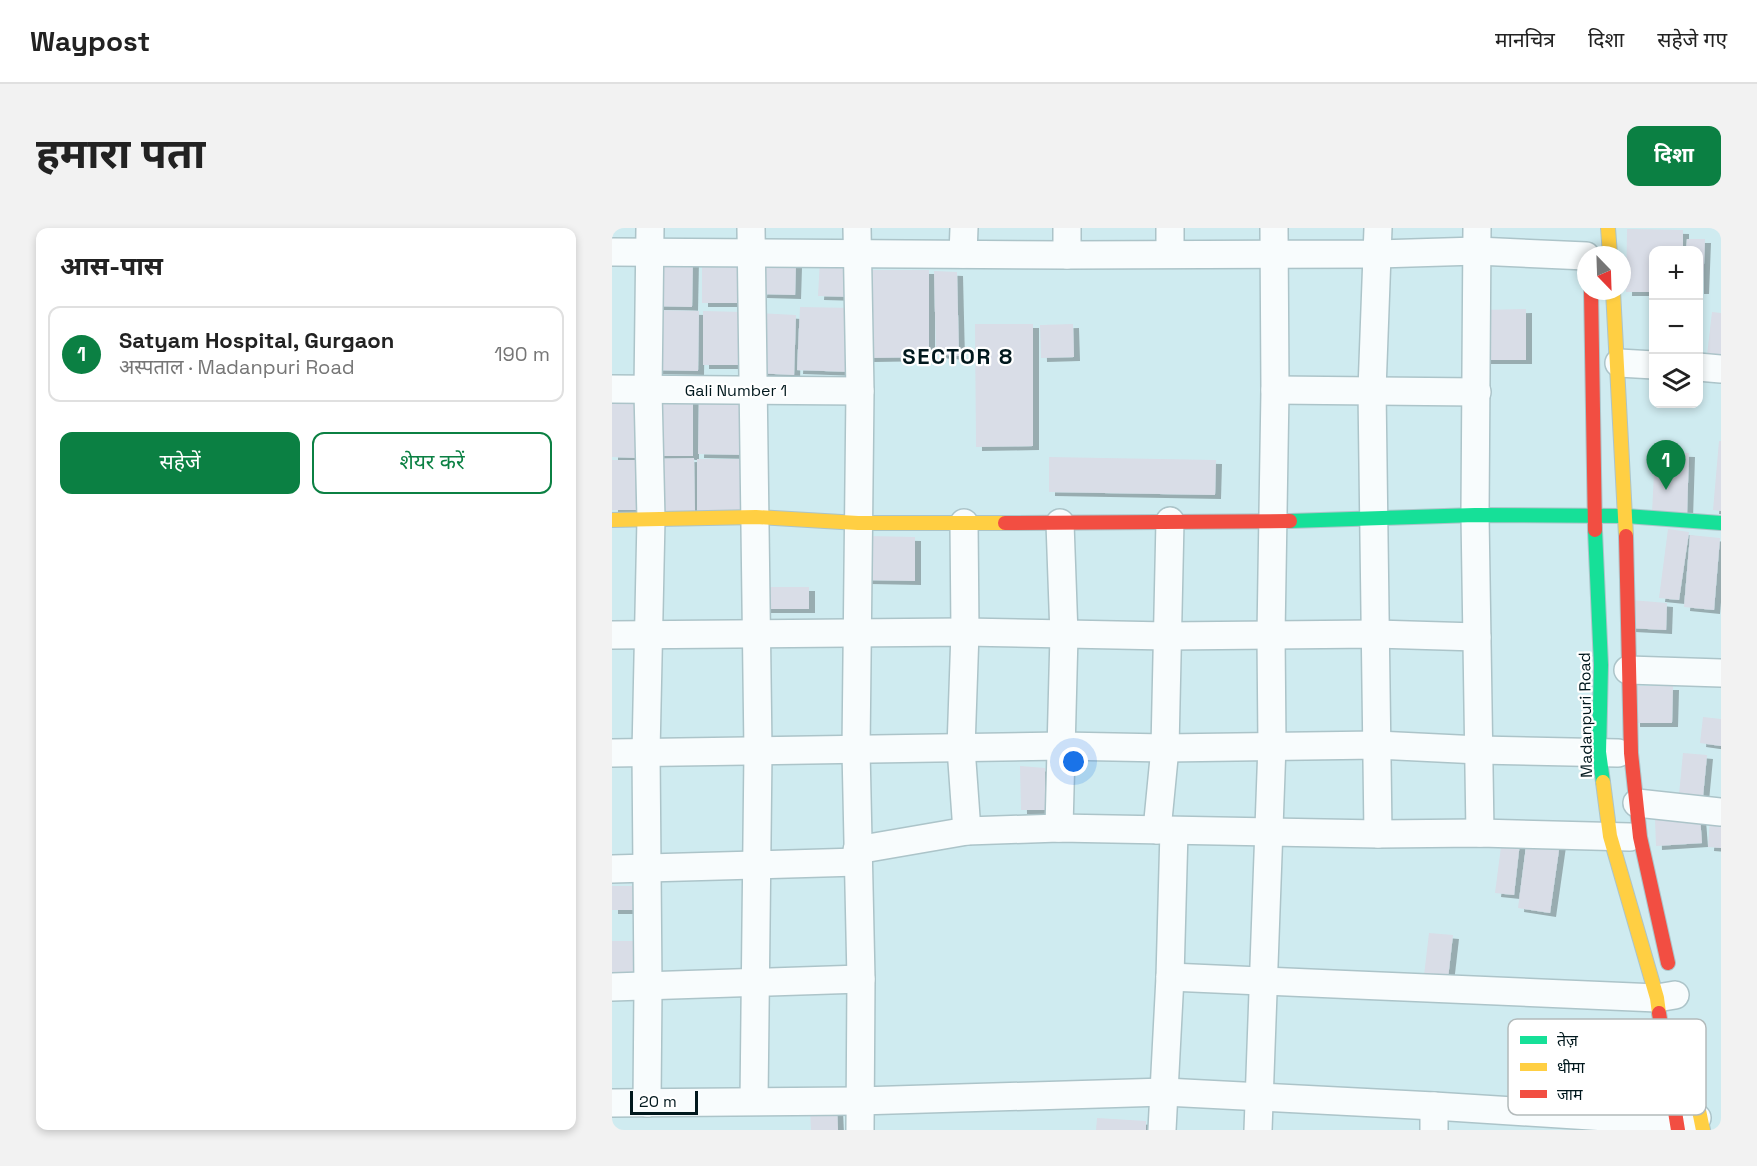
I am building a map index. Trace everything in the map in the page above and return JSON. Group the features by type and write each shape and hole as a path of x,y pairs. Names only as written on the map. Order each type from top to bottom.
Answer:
{"street":[{"path":"1067,228 1067,255"},
{"path":"1608,228 1609,246"},
{"path":"1477,239 1475,515 1480,833"},
{"path":"612,252 650,240 963,241 1067,255 1170,241 1477,239 1577,251"},
{"path":"646,1103 648,987 646,752 651,519 648,391 650,240"},
{"path":"751,240 758,751 754,1101"},
{"path":"857,240 860,391 856,750 861,979 860,1130"},
{"path":"1258,1130 1272,745 1271,635 1275,390 1273,241"},
{"path":"1378,241 1372,390 1378,834"},
{"name":"Madanpuri Road","path":"1591,300 1594,517 1601,665 1599,752 1610,836 1670,991"},
{"name":"Madanpuri Road","path":"1614,300 1626,516 1631,753 1640,837 1670,991 1671,1019"},
{"path":"1619,363 1649,365"},
{"path":"1703,367 1721,369"},
{"name":"Gali Number 1","path":"612,389 860,391"},
{"path":"1275,390 1477,392"},
{"path":"612,520 756,517 858,523 1059,523 1274,521 1475,515 1626,516 1721,523"},
{"path":"1162,1130 1170,977 1165,748 1170,521"},
{"path":"964,523 965,632 961,748 967,831"},
{"path":"1059,523 1064,635 1059,828"},
{"path":"612,635 856,635 965,632 1167,636 1376,634 1477,638"},
{"path":"1628,670 1721,673"},
{"path":"612,753 1062,746 1165,748 1377,745 1631,753"},
{"path":"1637,802 1721,812"},
{"path":"612,869 756,864 857,856 967,831 1059,828 1640,837"},
{"path":"1170,977 1670,991"},
{"path":"612,987 861,979"},
{"path":"612,1103 859,1101 1165,1092 1260,1097 1434,1118 1677,1124"}],"building":[{"path":"1627,229 1683,230 1683,246 1649,246 1649,292 1631,292 1631,246 1627,246"},
{"path":"1687,239 1705,239 1703,290 1703,246 1686,246"},
{"path":"651,256 693,257 692,307 651,306"},
{"path":"702,258 741,258 742,303 702,303"},
{"path":"820,259 854,259 853,297 818,296"},
{"path":"763,261 796,263 795,295 761,294"},
{"path":"868,270 929,270 929,357 868,358"},
{"path":"934,271 957,272 959,356 936,354"},
{"path":"800,307 854,308 852,372 797,370"},
{"path":"1526,309 1526,360 1481,360 1481,310"},
{"path":"652,310 699,311 698,371 651,370"},
{"path":"703,311 743,312 742,365 703,365"},
{"path":"1712,312 1721,313 1721,357 1707,355"},
{"path":"757,313 796,315 794,375 755,373"},
{"path":"975,324 1033,324 1033,446 976,447"},
{"path":"1073,324 1074,357 1041,358 1040,325"},
{"path":"650,397 693,398 693,456 650,456"},
{"path":"612,399 638,399 636,458 612,457"},
{"path":"699,399 747,400 746,455 698,454"},
{"path":"1719,441 1721,441 1721,511 1713,510"},
{"path":"1655,452 1689,453 1687,514 1652,513"},
{"path":"1049,457 1216,460 1215,495 1049,492"},
{"path":"694,458 695,511 651,512 650,459"},
{"path":"697,459 744,459 744,513 697,513"},
{"path":"612,460 635,460 636,510 612,510"},
{"path":"1668,529 1689,532 1679,600 1659,598"},
{"path":"1690,535 1720,538 1714,610 1684,607"},
{"path":"866,536 915,537 915,581 865,580"},
{"path":"765,587 809,587 809,609 765,609"},
{"path":"1631,600 1667,603 1666,630 1629,628"},
{"path":"1634,686 1673,686 1672,723 1634,723"},
{"path":"1703,717 1721,719 1721,746 1700,743"},
{"path":"1683,753 1707,755 1702,807 1678,805"},
{"path":"1020,766 1045,768 1045,810 1021,810"},
{"path":"1700,817 1702,843 1656,846 1655,819"},
{"path":"1710,817 1721,818 1721,848 1708,847"},
{"path":"1502,839 1520,842 1514,895 1495,893"},
{"path":"1527,839 1560,843 1550,913 1518,908"},
{"path":"612,886 636,886 635,910 612,910"},
{"path":"1429,933 1453,935 1447,987 1423,984"},
{"path":"612,941 635,941 635,978 612,978"},
{"path":"837,1107 838,1130 811,1130 810,1109"},
{"path":"1097,1118 1146,1121 1146,1130 1096,1130"}],"traffic: fast":[{"path":"1290,521 1475,515 1626,516 1721,523"},
{"path":"1595,530 1601,665 1599,752 1603,782"}],"traffic: slow":[{"path":"1608,228 1609,246"},
{"path":"1613,300 1626,536"},
{"path":"612,520 756,517 858,523 1005,523"},
{"path":"1603,782 1610,836 1657,998 1659,1013"},
{"path":"1700,1115 1703,1130"}],"traffic: jam":[{"path":"1591,300 1595,530"},
{"path":"1005,523 1290,521"},
{"path":"1626,536 1631,753 1640,837 1668,963"},
{"path":"1659,1013 1660,1019"},
{"path":"1676,1115 1678,1130"}],"place":[{"name":"Satyam Hospital, Gurgaon","path":"1666,490"}],"district":[{"name":"SECTOR 8","path":"958,356"}]}
